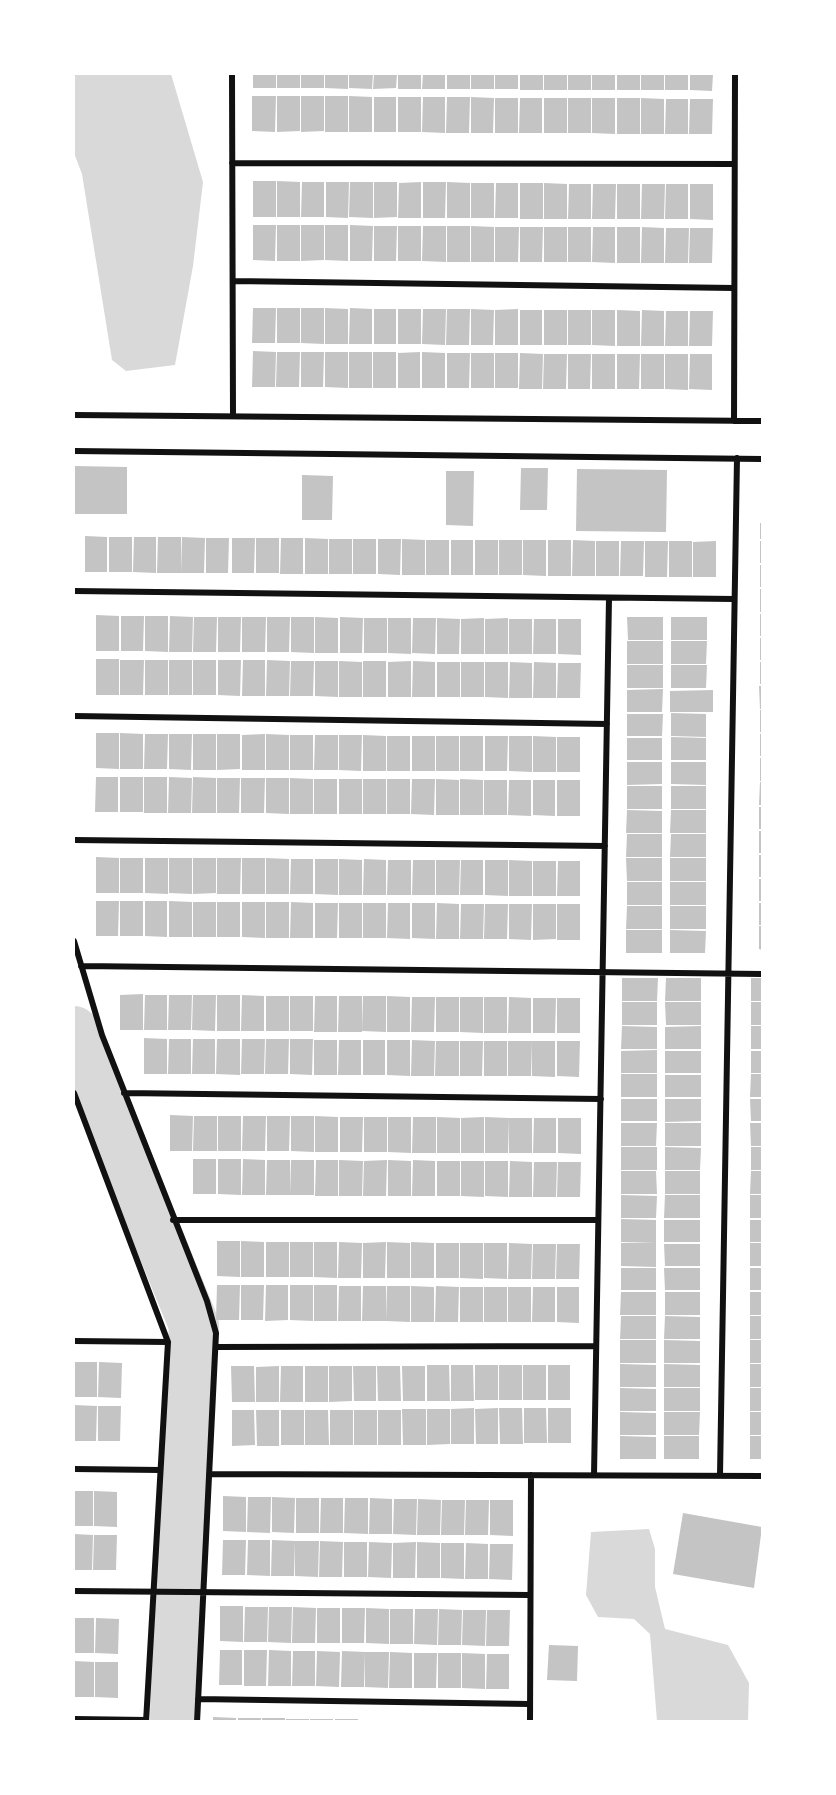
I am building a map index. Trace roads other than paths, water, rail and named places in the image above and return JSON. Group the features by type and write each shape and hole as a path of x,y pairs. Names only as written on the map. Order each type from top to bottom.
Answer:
{"street":[{"path":"232,74 233,416"},
{"path":"734,421 735,74"},
{"path":"232,163 735,164"},
{"path":"233,281 734,288"},
{"path":"74,416 762,421"},
{"path":"74,451 762,459"},
{"path":"720,1475 737,458"},
{"path":"74,591 734,599"},
{"path":"594,1475 609,598"},
{"path":"74,716 607,724"},
{"path":"74,840 605,846"},
{"path":"74,941 124,1093 207,1301 217,1347 200,1592 197,1722"},
{"path":"81,966 762,974"},
{"path":"74,1093 168,1342 146,1721 74,1719"},
{"path":"124,1093 601,1099"},
{"path":"173,1220 598,1220"},
{"path":"74,1341 168,1342"},
{"path":"217,1347 596,1346"},
{"path":"74,1469 160,1470"},
{"path":"209,1474 762,1476"},
{"path":"530,1722 531,1475"},
{"path":"74,1591 530,1595"},
{"path":"198,1699 529,1704"}],"waterway":[{"path":"74,1031 194,1325 177,1596 175,1722"}]}
